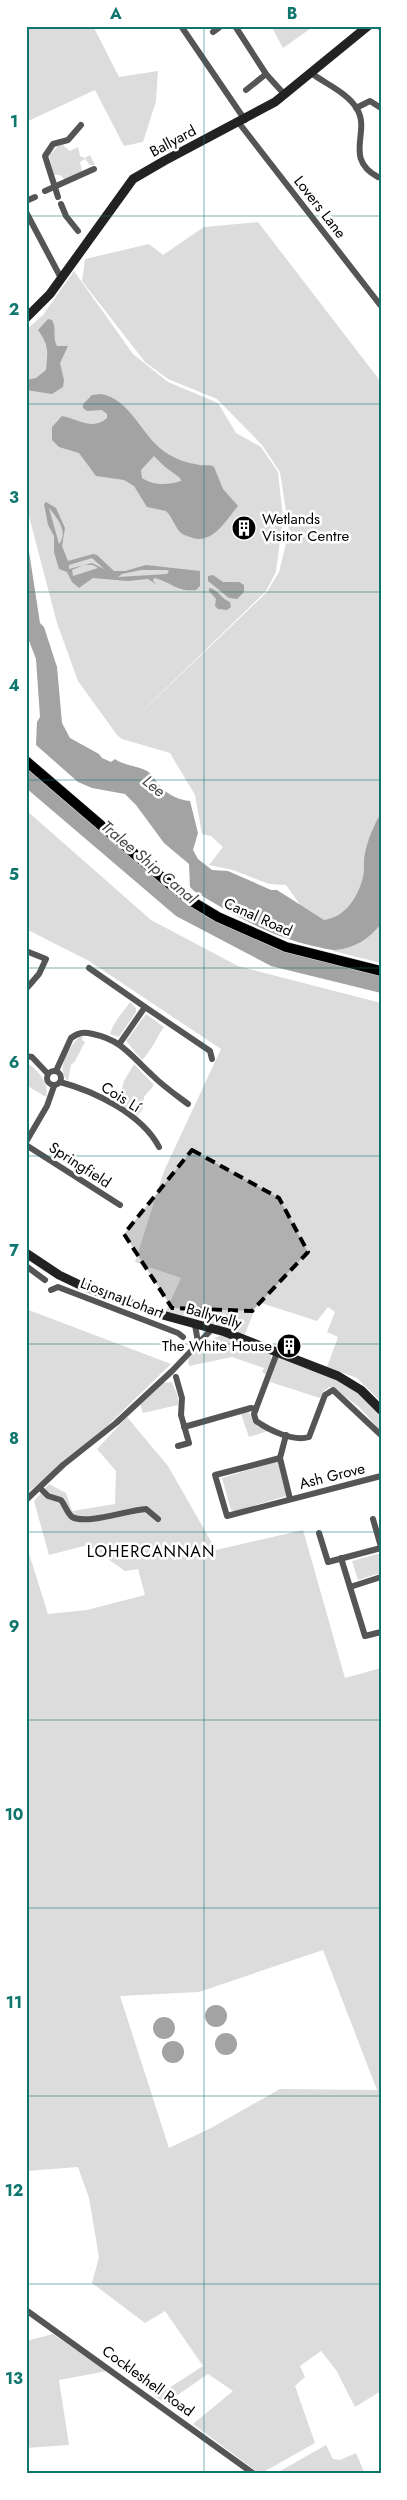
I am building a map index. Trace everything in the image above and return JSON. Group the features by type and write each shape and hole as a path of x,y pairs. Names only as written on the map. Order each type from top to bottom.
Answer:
{"main road":[{"name":"Canal Road","path":"26,760 166,881 193,902 218,917 286,947 381,970"}],"street":[{"name":"Lovers Lane","path":"182,26 242,121 381,306"},
{"path":"213,32 221,26"},
{"path":"235,26 266,74 284,95"},
{"name":"Ballyard","path":"26,318 50,294 133,179 164,160 242,121 284,95 368,26"},
{"path":"311,73 351,101 356,108 360,126 358,149 360,156 375,179"},
{"path":"246,90 266,74"},
{"path":"356,108 370,101 381,108"},
{"path":"58,197 45,156 53,144 68,140 81,125"},
{"path":"45,191 94,169"},
{"path":"26,201 35,196"},
{"path":"61,204 66,216 78,231"},
{"path":"26,212 61,278"},
{"path":"26,951 46,958 39,974 26,988"},
{"path":"89,968 210,1051 212,1058"},
{"path":"120,1043 145,1007"},
{"path":"48,1074 56,1071 71,1038 76,1034 83,1032 104,1036 120,1043 151,1075 188,1104"},
{"path":"26,1056 32,1057 48,1074"},
{"path":"26,1144 48,1106 61,1076 56,1071"},
{"path":"48,1074 47,1081 57,1084"},
{"name":"Cois Lí","path":"57,1084 88,1091 116,1106 142,1126 159,1147"},
{"name":"Springfield","path":"26,1144 120,1205"},
{"name":"Ballyvelly","path":"26,1253 59,1275 119,1299 196,1325 212,1328 352,1383 381,1410"},
{"path":"26,1266 45,1280"},
{"name":"Lios na Lohart","path":"52,1290 58,1287 178,1333 183,1337"},
{"path":"115,1309 119,1299"},
{"path":"196,1325 198,1342"},
{"path":"26,1500 63,1465 116,1423 167,1376 212,1328"},
{"path":"277,1352 254,1414 256,1421 298,1439 309,1438 325,1395 333,1390 381,1435"},
{"path":"176,1377 182,1398 182,1415 189,1443 178,1446"},
{"path":"184,1427 256,1408"},
{"name":"Ash Grove","path":"286,1435 280,1458 290,1500"},
{"name":"Ash Grove","path":"280,1458 215,1475 213,1479 227,1516 381,1476"},
{"path":"40,1488 48,1496 61,1500 69,1514 77,1519 146,1509 158,1518"},
{"path":"319,1533 328,1562 381,1547 373,1520"},
{"path":"342,1558 365,1636 381,1632"},
{"path":"350,1587 381,1578"},
{"name":"Cockleshell Road","path":"26,2310 254,2474"}],"highlighted area":[{"path":"192,1150 279,1198 308,1252 252,1311 172,1308 124,1234"}],"shaded area":[{"path":"26,26 93,26 119,77 158,71 156,101 143,142 124,146 95,90 26,122"},
{"path":"271,26 314,26 283,48"},
{"path":"63,145 70,151 78,147 80,156 85,158 90,155 95,165 90,165 85,159 80,162 82,171 65,180 60,175 54,175 49,155 58,146"},
{"path":"258,222 381,382 381,963 333,951 286,885 269,884 233,870 209,865 223,847 211,836 202,834 195,795 170,753 122,739 117,735 78,681 57,623 26,505 26,330 43,315 74,271 133,354 168,382 218,403 236,433 261,447 278,472 283,518 276,572 266,591 121,732 267,592 279,572 289,531 280,472 262,445 217,399 168,379 145,362 82,281 85,259 149,244 163,255 204,227"},
{"path":"26,810 151,920 238,966 381,1003 381,1402 357,1378 327,1367 338,1337 327,1332 335,1312 328,1307 317,1321 258,1302 244,1336 217,1325 166,1311 181,1278 135,1262 164,1171 221,1049 89,961 26,929"},
{"path":"130,1002 136,1008 136,1012 119,1037 110,1034 116,1021"},
{"path":"146,1014 164,1027 142,1060 126,1041"},
{"path":"79,1037 83,1037 82,1040 85,1042 71,1065 68,1081 64,1076 63,1065 68,1052"},
{"path":"26,1062 42,1077 47,1092 46,1097 26,1085"},
{"path":"134,1064 154,1085 144,1097 143,1109 136,1117 118,1104 124,1081"},
{"path":"26,1309 171,1364 102,1431 26,1494"},
{"path":"225,1334 270,1353 272,1361 267,1375 262,1372 264,1368 232,1357 189,1366 188,1359 202,1343"},
{"path":"278,1357 334,1378 360,1394 381,1415 381,1431 359,1407 334,1388 329,1387 320,1398 270,1382"},
{"path":"172,1382 178,1397 178,1405 143,1413 140,1404 163,1383"},
{"path":"248,1411 257,1426 268,1431 249,1437 241,1414"},
{"path":"127,1417 168,1466 216,1550 303,1530 345,1678 381,1668 381,2391 355,2407 336,2370 321,2351 300,2366 305,2377 295,2386 315,2443 260,2474 193,2424 233,2391 208,2374 166,2403 155,2397 203,2366 165,2311 145,2323 92,2283 99,2257 89,2198 78,2167 26,2171 26,1544 48,1614 87,1610 145,1595 138,1569 125,1571 88,1545 49,1555 34,1501 49,1484 66,1493 72,1511 115,1504 116,1471 97,1449","holes":["323,1950 377,2090 280,2089 211,2128 169,2148 120,1996 199,1992"]},
{"path":"278,1461 286,1496 235,1511 231,1510 222,1478"},
{"path":"381,1553 381,1576 377,1574 358,1580 352,1561"},
{"path":"53,2334 107,2371 59,2380 69,2445 26,2448 26,2341"},
{"path":"326,2445 333,2459 340,2460 356,2453 365,2474 275,2474"}],"water":[{"path":"48,319 52,320 53,323 57,346 68,346 60,363 64,380 63,387 52,394 26,390 26,380 36,378 46,370 47,348 38,330"},
{"path":"100,394 119,402 154,442 170,455 190,463 214,467 223,489 238,506 219,529 213,534 200,539 183,534 166,511 147,507 134,486 124,480 96,476 79,453 59,447 52,440 52,427 62,416 91,424 102,422 107,418 107,414 102,410 87,411 83,408 83,404 92,395","holes":["154,456 180,478 181,481 161,484 142,478 141,470"]},
{"path":"46,502 56,508 65,528 62,546 68,561 93,554 97,555 114,571 125,571 146,565 200,571 200,586 196,590 184,590 154,578 153,581 157,585 148,579 127,581 93,578 79,588 72,582 67,572 59,569 54,552 54,536 48,525 44,504","holes":["49,508 61,525 63,535 59,544","92,558 104,569 92,563 84,565 93,565 98,568 73,576 72,570 83,565 69,569 69,565","141,570 169,571 167,574 118,577 122,574"]},
{"name":"Lee","path":"26,532 40,623 44,627 57,667 62,723 70,738 111,762 115,759 147,771 167,792 178,798 190,801 198,833 193,850 198,859 212,870 228,871 271,890 277,890 324,920 339,915 350,905 358,892 364,871 364,856 381,813 381,924 372,934 361,942 349,947 330,950 281,936 222,908 190,887 189,864 164,843 136,805 125,794 92,788 78,782 36,745 37,722 40,717 36,659 26,633"},
{"path":"213,575 223,582 239,582 244,585 244,592 237,599 229,598 208,581 208,576"},
{"path":"209,588 215,590 230,602 231,607 227,610 218,609 215,606 216,599 209,591"},
{"path":"26,767 157,878 284,951 381,975 381,993 271,966 176,916 26,788"},
{"path":"216,2005 226,2012 227,2016 220,2026 216,2027 206,2020 205,2016 212,2006"},
{"path":"164,2017 174,2024 175,2028 168,2038 164,2039 154,2032 153,2028 160,2018"},
{"path":"226,2033 236,2040 237,2044 230,2054 226,2055 216,2048 215,2044 222,2034"},
{"path":"173,2041 183,2048 184,2052 177,2062 173,2063 163,2056 162,2052 169,2042"}],"place":[{"name":"Wetlands Visitor Centre","path":"244,528"},
{"name":"The White House","path":"289,1346"}],"district":[{"name":"LOHERCANNAN","path":"151,1551"}],"water label":[{"name":"Tralee Ship Canal","path":"149,862"}]}
